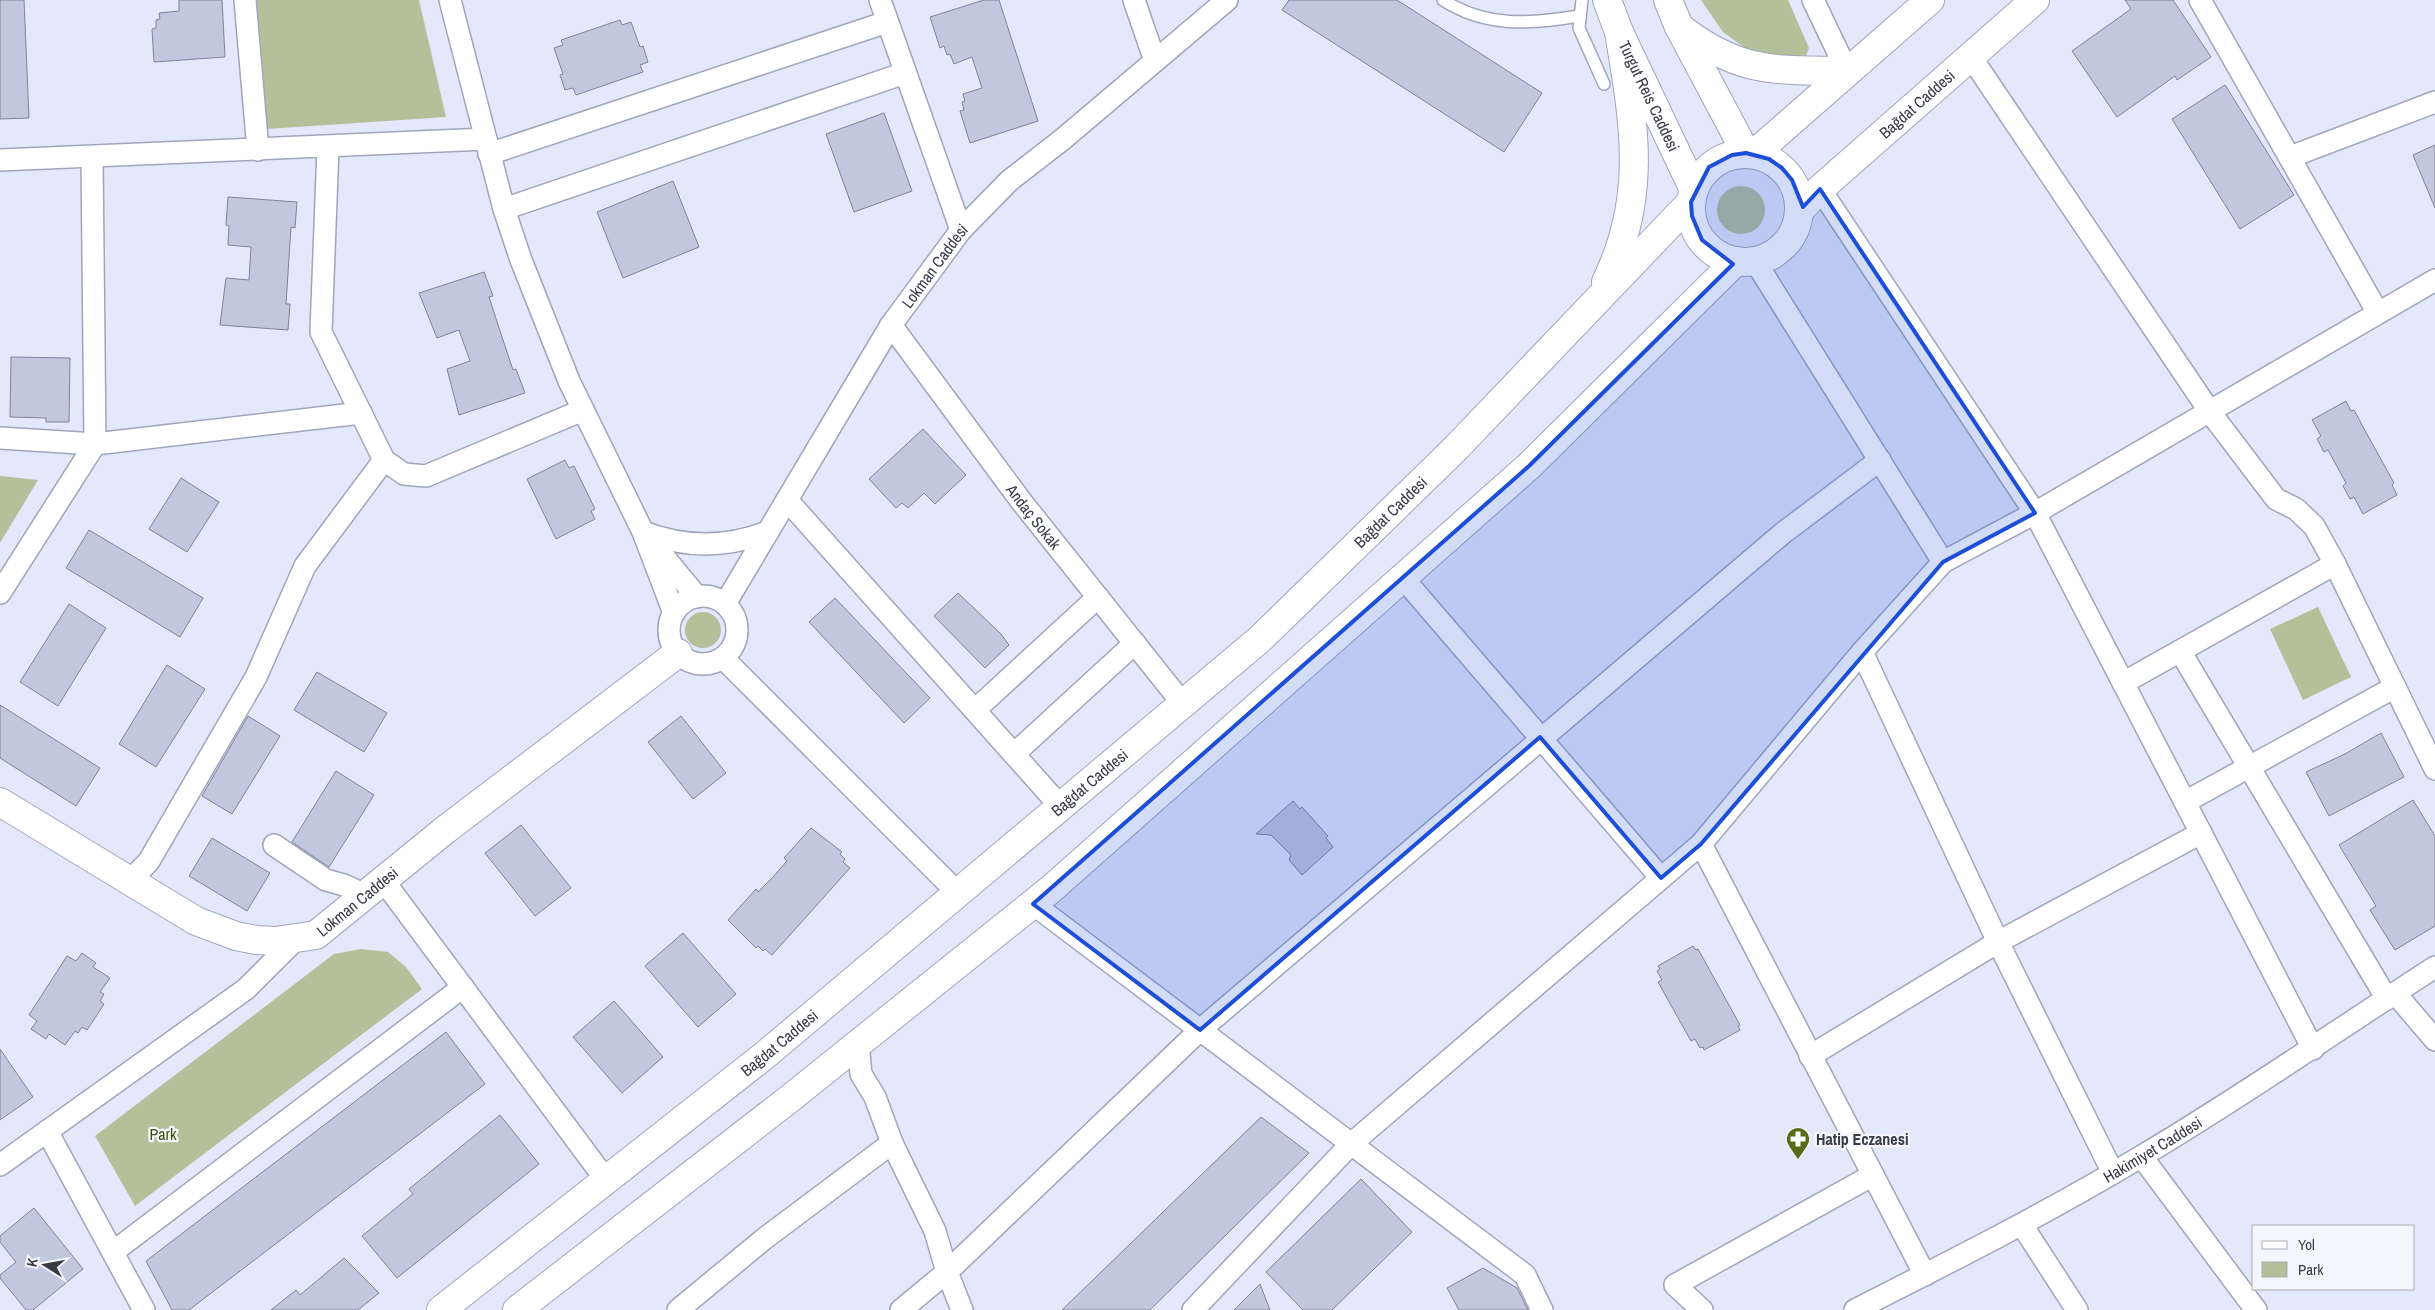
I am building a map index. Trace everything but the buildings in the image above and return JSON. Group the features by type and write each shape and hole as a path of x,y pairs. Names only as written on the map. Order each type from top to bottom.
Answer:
{"main road":[{"name":"Turgut Reis Caddesi","path":"1607,0 1619,32 1693,196"},
{"path":"1668,0 1679,27 1750,154"},
{"path":"1750,154 1930,0"},
{"name":"Bağdat Caddesi","path":"1800,210 1820,188 2035,0"},
{"path":"1679,27 1714,50 1752,66 1797,72 1847,71"},
{"path":"1592,306 1607,279 1622,244 1628,222 1635,174 1632,124 1619,32"},
{"path":"1750,154 1769,159 1787,174 1798,194 1800,210 1796,228 1786,244 1772,255 1745,261 1723,258 1702,240 1692,216 1693,196 1709,167 1732,155 1750,154"},
{"name":"Bağdat Caddesi","path":"441,1310 765,1055 1260,639 1359,545 1455,449 1592,306 1693,196"},
{"path":"517,1310 858,1044 1033,904 1529,466 1745,261"},
{"name":"Lokman Caddesi","path":"0,802 130,881 216,930 256,940 296,939 316,935 453,824 678,653"}],"street":[{"path":"245,0 258,150"},
{"path":"450,0 504,209 544,321 583,410 643,532 674,613"},
{"path":"880,0 961,230"},
{"path":"1134,0 1155,61"},
{"name":"Lokman Caddesi","path":"724,604 891,325 961,230 1009,181 1227,0"},
{"path":"1813,0 1847,71"},
{"path":"2200,0 2378,313"},
{"path":"0,160 328,146 488,146 887,22"},
{"path":"1972,57 2210,412 2276,499 2296,509 2314,526 2335,564 2435,769"},
{"path":"504,209 905,73"},
{"path":"2290,157 2435,102"},
{"path":"328,146 322,332 384,460 404,474 426,476 583,410"},
{"path":"0,593 95,444 92,157"},
{"path":"1820,188 2035,513 2312,1049"},
{"path":"1745,261 1880,460 1944,562"},
{"path":"1193,1310 1351,1144 1701,844 1862,652 1944,562 2035,513 2435,280"},
{"name":"Andaç Sokak","path":"891,325 1021,501 1183,704"},
{"path":"0,438 95,444 361,413"},
{"path":"130,881 149,861 256,677 305,566 384,460"},
{"path":"901,1310 947,1272 1200,1030 1540,738 1783,533 1880,460"},
{"path":"787,500 1061,806"},
{"path":"643,532 676,543 710,545 749,539 768,532"},
{"path":"643,532 697,597"},
{"path":"2123,683 2335,564"},
{"path":"1403,578 1661,878"},
{"path":"697,597 716,599 724,604 731,611 737,630 732,648 723,658 708,664 699,665 690,662 678,653 670,641 669,631 674,613 680,605 697,597"},
{"path":"975,710 1098,597"},
{"path":"1014,754 1135,644"},
{"path":"2180,651 2249,767 2391,996 2435,1040"},
{"path":"1862,652 1998,942 2113,1173"},
{"path":"723,658 958,893"},
{"path":"2184,802 2395,687"},
{"path":"1810,1056 1998,942 2200,833"},
{"path":"1701,844 1924,1275"},
{"path":"274,845 326,880 344,885 374,888 463,987 606,1180"},
{"path":"1033,904 1525,1275 1542,1310"},
{"path":"0,1165 246,989 296,939"},
{"name":"Hakimiyet Caddesi","path":"1855,1310 2022,1225 2142,1157 2312,1049 2435,967"},
{"path":"113,1252 463,987"},
{"path":"858,1044 861,1074 875,1097 892,1143 935,1231 947,1272 962,1310"},
{"path":"48,1131 144,1310"},
{"path":"678,1310 764,1239 892,1143"},
{"path":"2142,1157 2256,1310"},
{"path":"1702,1310 1675,1285 1873,1175"},
{"path":"2022,1225 2077,1310"}],"lane":[{"path":"1443,0 1454,7 1481,18 1511,23 1538,23 1579,16"},
{"path":"1582,0 1579,16 1581,36 1604,84"}],"highlighted area":[{"path":"1746,153 1769,159 1782,168 1792,180 1803,207 1820,189 2035,513 1943,562 1701,844 1661,878 1540,737 1200,1030 1033,904 1529,466 1733,264 1702,240 1692,216 1691,202 1709,167 1732,155"}],"green space":[{"path":"256,0 419,0 446,117 267,129"},
{"path":"1701,0 1788,0 1809,48 1805,58 1755,55 1723,32"},
{"path":"1736,186 1746,186 1758,193 1765,205 1765,215 1758,227 1746,234 1736,234 1728,230 1721,223 1717,215 1717,205 1721,197 1728,190"},
{"path":"0,476 38,480 0,543"},
{"path":"2318,607 2351,677 2303,700 2270,629"},
{"path":"703,612 710,613 716,617 720,623 720,637 716,643 710,647 703,648 696,647 690,643 686,637 685,630 686,623 690,617 696,613"},
{"name":"Park","path":"361,949 388,952 406,967 422,989 135,1206 95,1136 334,954"}],"place":[{"name":"Hatip Eczanesi","path":"1798,1160"}]}
